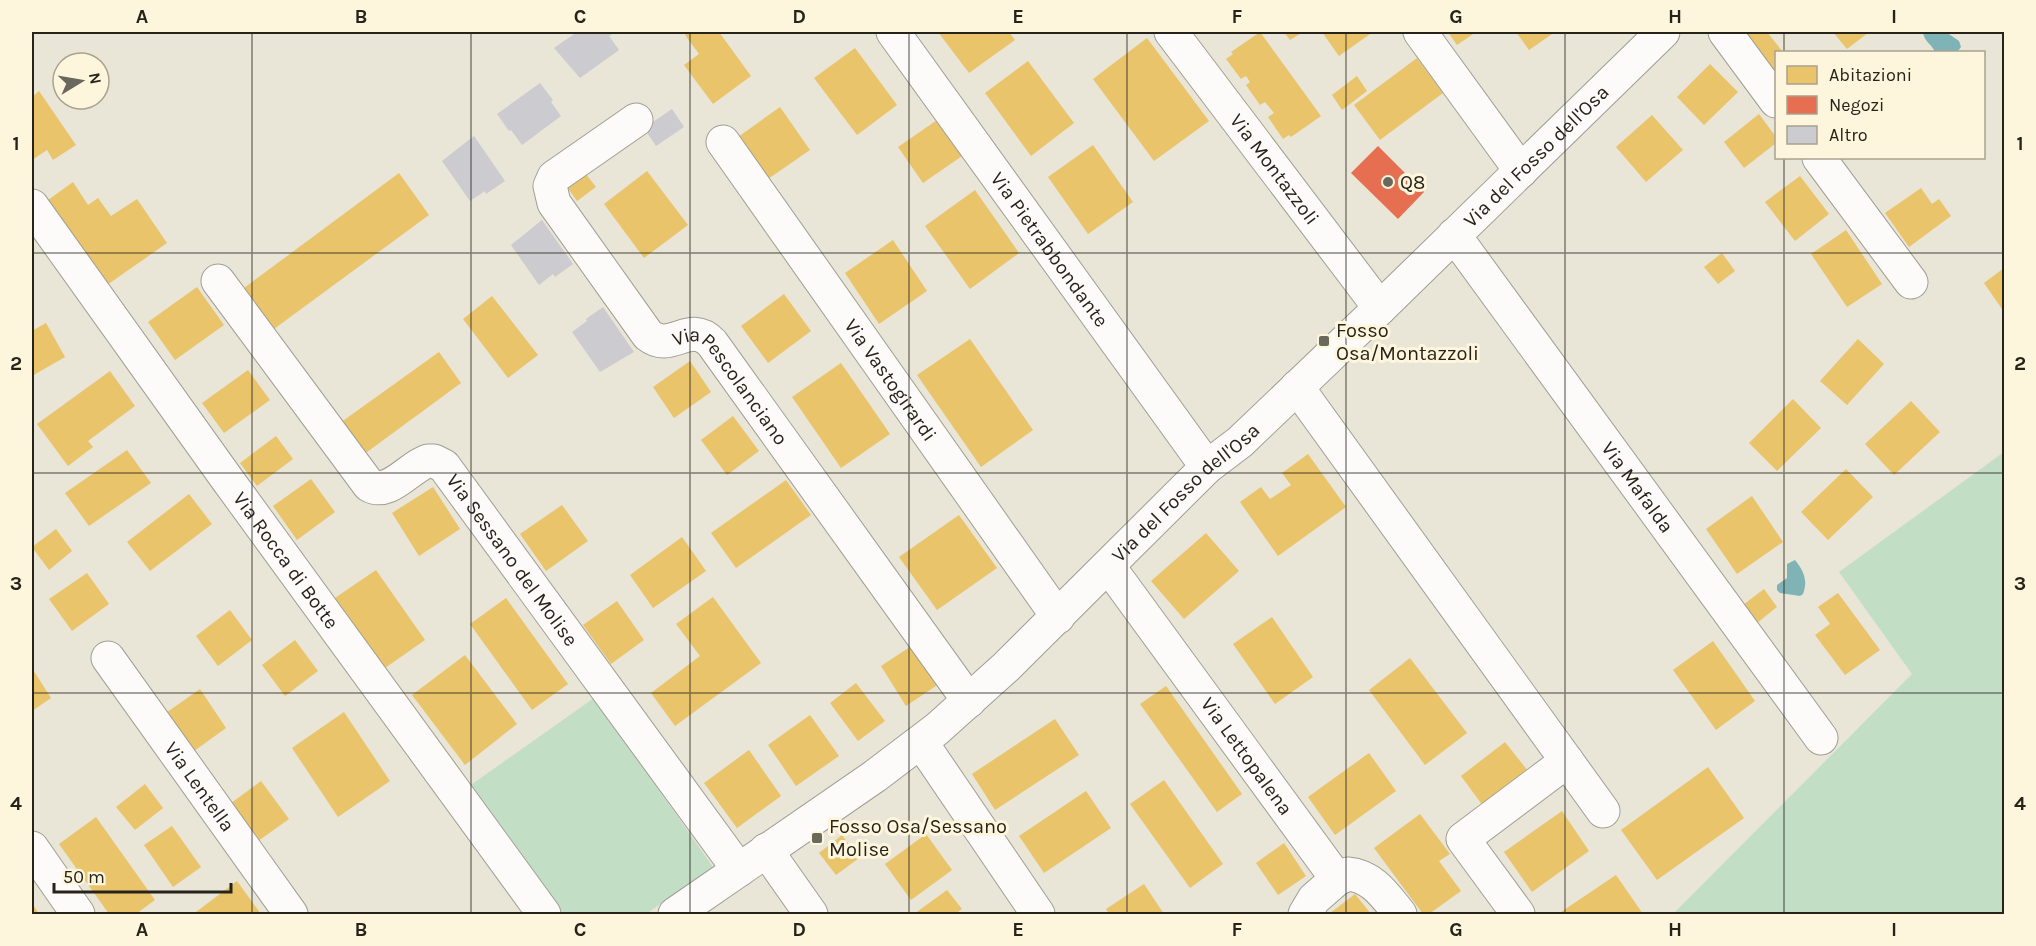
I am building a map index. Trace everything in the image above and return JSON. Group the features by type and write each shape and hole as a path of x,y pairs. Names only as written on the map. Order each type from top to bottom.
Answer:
{"street":[{"name":"Via Pietrabbondante","path":"894,32 1207,467"},
{"name":"Via Montazzoli","path":"1171,32 1380,308"},
{"path":"1420,32 1521,171"},
{"name":"Via del Fosso dell'Osa","path":"675,915 921,742 969,701 1058,617 1207,467 1240,442 1663,32"},
{"path":"1725,32 1775,100"},
{"name":"Via Pescolanciano","path":"636,120 554,177 550,186 554,203 648,335 655,340 667,342 684,335 697,334 712,343 969,701"},
{"name":"Via Vastogirardi","path":"723,142 1058,617"},
{"path":"1820,159 1911,282"},
{"name":"Via Rocca di Botte","path":"32,206 544,915"},
{"name":"Via Mafalda","path":"1454,236 1821,738"},
{"name":"Via Sessano del Molise","path":"218,281 369,485 376,489 387,487 428,461 444,466 739,870"},
{"path":"1297,387 1603,811"},
{"name":"Via Lettopalena","path":"1108,567 1337,879"},
{"name":"Via Lentella","path":"108,658 291,915"},
{"path":"921,742 1038,915"},
{"path":"1518,915 1463,839 1567,761"},
{"path":"32,848 78,915"},
{"path":"766,850 811,915"},
{"path":"1305,915 1314,899 1337,879 1348,874 1368,879 1375,884 1400,915"}],"green space":[{"path":"2004,452 2004,914 1673,914 1912,674 1839,572"},
{"path":"594,698 713,867 646,914 558,914 468,787"}],"water":[{"path":"1923,32 1946,32 1959,41 1961,47 1958,51 1934,51"},
{"path":"1795,560 1805,580 1803,594 1800,596 1780,593 1777,590 1777,585 1787,578 1787,564"}],"building: Abitazioni":[{"path":"689,32 719,32 751,76 713,104 684,65 699,54 685,35"},
{"path":"938,32 1009,32 1015,40 969,73"},
{"path":"1260,32 1321,116 1291,137 1289,135 1283,139 1268,117 1274,113 1265,102 1260,105 1246,85 1250,82 1246,76 1241,79 1226,59 1233,54 1231,52"},
{"path":"1284,32 1303,32 1290,40"},
{"path":"1322,32 1373,32 1339,56"},
{"path":"1448,32 1476,32 1457,45"},
{"path":"1516,32 1555,32 1529,50"},
{"path":"1741,32 1767,32 1782,51 1775,51 1775,70 1771,73"},
{"path":"1833,32 1869,32 1847,49"},
{"path":"1147,38 1209,121 1154,161 1093,79"},
{"path":"855,48 897,105 857,135 814,78"},
{"path":"1417,58 1443,93 1380,140 1354,105"},
{"path":"1028,61 1074,123 1031,156 985,93"},
{"path":"1710,64 1738,92 1704,125 1677,97"},
{"path":"1357,76 1367,91 1342,110 1332,95"},
{"path":"39,91 76,145 53,160 47,150 32,160 32,97"},
{"path":"780,107 810,150 768,179 738,137"},
{"path":"1759,114 1775,136 1775,144 1744,168 1724,142"},
{"path":"1652,115 1683,150 1646,182 1616,147"},
{"path":"940,118 965,154 923,183 898,147"},
{"path":"1093,145 1133,202 1088,234 1048,177"},
{"path":"582,169 596,187 577,201 564,183"},
{"path":"647,171 688,225 644,258 604,204"},
{"path":"399,173 429,215 274,329 244,288"},
{"path":"1800,176 1829,214 1795,241 1765,202"},
{"path":"73,182 88,205 98,198 111,216 137,199 167,243 107,285 48,200"},
{"path":"1921,188 1932,204 1939,199 1951,216 1909,247 1885,213"},
{"path":"975,190 1019,253 970,289 925,226"},
{"path":"1846,230 1882,284 1847,307 1811,254"},
{"path":"893,240 927,291 879,324 845,273"},
{"path":"1722,253 1735,271 1718,284 1704,267"},
{"path":"2004,268 2004,312 1984,283"},
{"path":"197,287 224,325 175,360 148,322"},
{"path":"784,294 811,331 768,363 741,326"},
{"path":"492,296 538,355 508,378 463,319"},
{"path":"46,323 65,357 32,376 32,331"},
{"path":"970,339 1033,430 981,467 917,375"},
{"path":"1858,339 1884,364 1847,405 1820,381"},
{"path":"439,352 461,383 363,455 340,423"},
{"path":"690,361 711,392 674,418 653,387"},
{"path":"841,363 890,434 841,468 792,397"},
{"path":"248,370 270,400 224,433 202,403"},
{"path":"110,371 135,406 88,441 93,447 68,466 37,424"},
{"path":"1793,399 1821,428 1777,471 1749,443"},
{"path":"1911,401 1940,432 1894,475 1865,444"},
{"path":"733,416 759,451 727,475 701,440"},
{"path":"276,436 293,459 257,486 240,463"},
{"path":"127,450 151,483 89,526 65,493"},
{"path":"1308,454 1346,507 1278,556 1240,502 1261,487 1270,499 1291,485 1282,473"},
{"path":"1846,469 1873,497 1828,540 1801,512"},
{"path":"311,479 335,512 297,540 273,506"},
{"path":"786,480 811,515 736,568 711,533"},
{"path":"433,487 460,529 419,556 392,513"},
{"path":"189,494 212,524 150,571 127,542"},
{"path":"1752,496 1783,542 1737,574 1706,529"},
{"path":"562,505 588,541 546,571 520,534"},
{"path":"959,515 997,568 937,610 899,557"},
{"path":"56,529 72,551 49,570 32,547"},
{"path":"1206,533 1239,571 1184,619 1151,581"},
{"path":"682,537 706,571 653,608 630,575"},
{"path":"376,570 425,640 385,668 335,598"},
{"path":"87,573 109,604 72,631 49,599"},
{"path":"1764,589 1777,607 1757,623 1743,605"},
{"path":"1838,593 1880,650 1845,675 1815,635 1830,624 1818,607"},
{"path":"713,597 761,663 675,726 651,693 700,656 676,624"},
{"path":"506,598 568,684 532,710 470,624"},
{"path":"617,601 644,640 611,664 583,625"},
{"path":"230,610 252,640 218,666 196,636"},
{"path":"1272,617 1313,677 1275,704 1233,644"},
{"path":"295,640 318,671 285,696 262,665"},
{"path":"1713,641 1755,701 1716,730 1673,670"},
{"path":"916,643 942,682 906,706 881,666"},
{"path":"465,655 517,724 465,765 412,695"},
{"path":"1410,658 1467,733 1425,765 1369,690"},
{"path":"32,668 51,698 32,711"},
{"path":"856,683 885,721 858,741 830,703"},
{"path":"1166,686 1242,794 1217,812 1140,704"},
{"path":"200,689 226,728 190,754 163,715"},
{"path":"344,712 390,781 338,817 292,748"},
{"path":"810,715 839,756 796,786 768,745"},
{"path":"1055,719 1079,755 995,810 972,774"},
{"path":"1505,742 1528,771 1483,806 1461,776"},
{"path":"749,750 781,796 737,828 704,783"},
{"path":"1369,753 1396,791 1335,835 1308,797"},
{"path":"1708,767 1744,818 1657,880 1621,830"},
{"path":"1164,780 1223,864 1190,888 1130,804"},
{"path":"261,781 289,819 254,844 227,806"},
{"path":"145,784 163,808 135,830 116,807"},
{"path":"1086,791 1111,828 1044,873 1019,836"},
{"path":"1562,811 1589,851 1532,892 1504,852"},
{"path":"1420,814 1450,854 1439,861 1461,891 1429,914 1423,914 1374,848"},
{"path":"96,817 155,900 136,914 109,914 59,844"},
{"path":"172,826 201,867 173,887 144,845"},
{"path":"926,834 952,870 911,900 885,864"},
{"path":"842,835 859,858 836,875 819,853"},
{"path":"1284,843 1306,876 1278,895 1256,863"},
{"path":"1616,875 1643,914 1558,914"},
{"path":"237,881 261,914 197,914 196,912"},
{"path":"1144,884 1164,914 1109,914 1106,909"},
{"path":"947,890 962,909 955,914 914,914"},
{"path":"1355,894 1371,914 1329,914"},
{"path":"32,903 39,914 32,914"}],"building: Negozi":[{"name":"Q8","path":"1378,146 1424,192 1398,219 1351,173"}],"building: Altro":[{"path":"577,32 610,32 612,34 609,36 619,50 580,78 554,48"},
{"path":"540,83 553,100 551,102 561,116 522,145 497,114"},
{"path":"672,109 684,127 656,146 644,128"},
{"path":"474,136 505,181 486,194 485,191 470,201 442,161"},
{"path":"542,220 573,264 555,277 553,274 539,285 511,245"},
{"path":"603,307 634,352 600,372 572,332"}],"place":[{"name":"Q8","path":"1388,182"},
{"name":"Fosso Osa/Montazzoli","path":"1324,341"},
{"name":"Fosso Osa/Sessano Molise","path":"817,838"}]}
